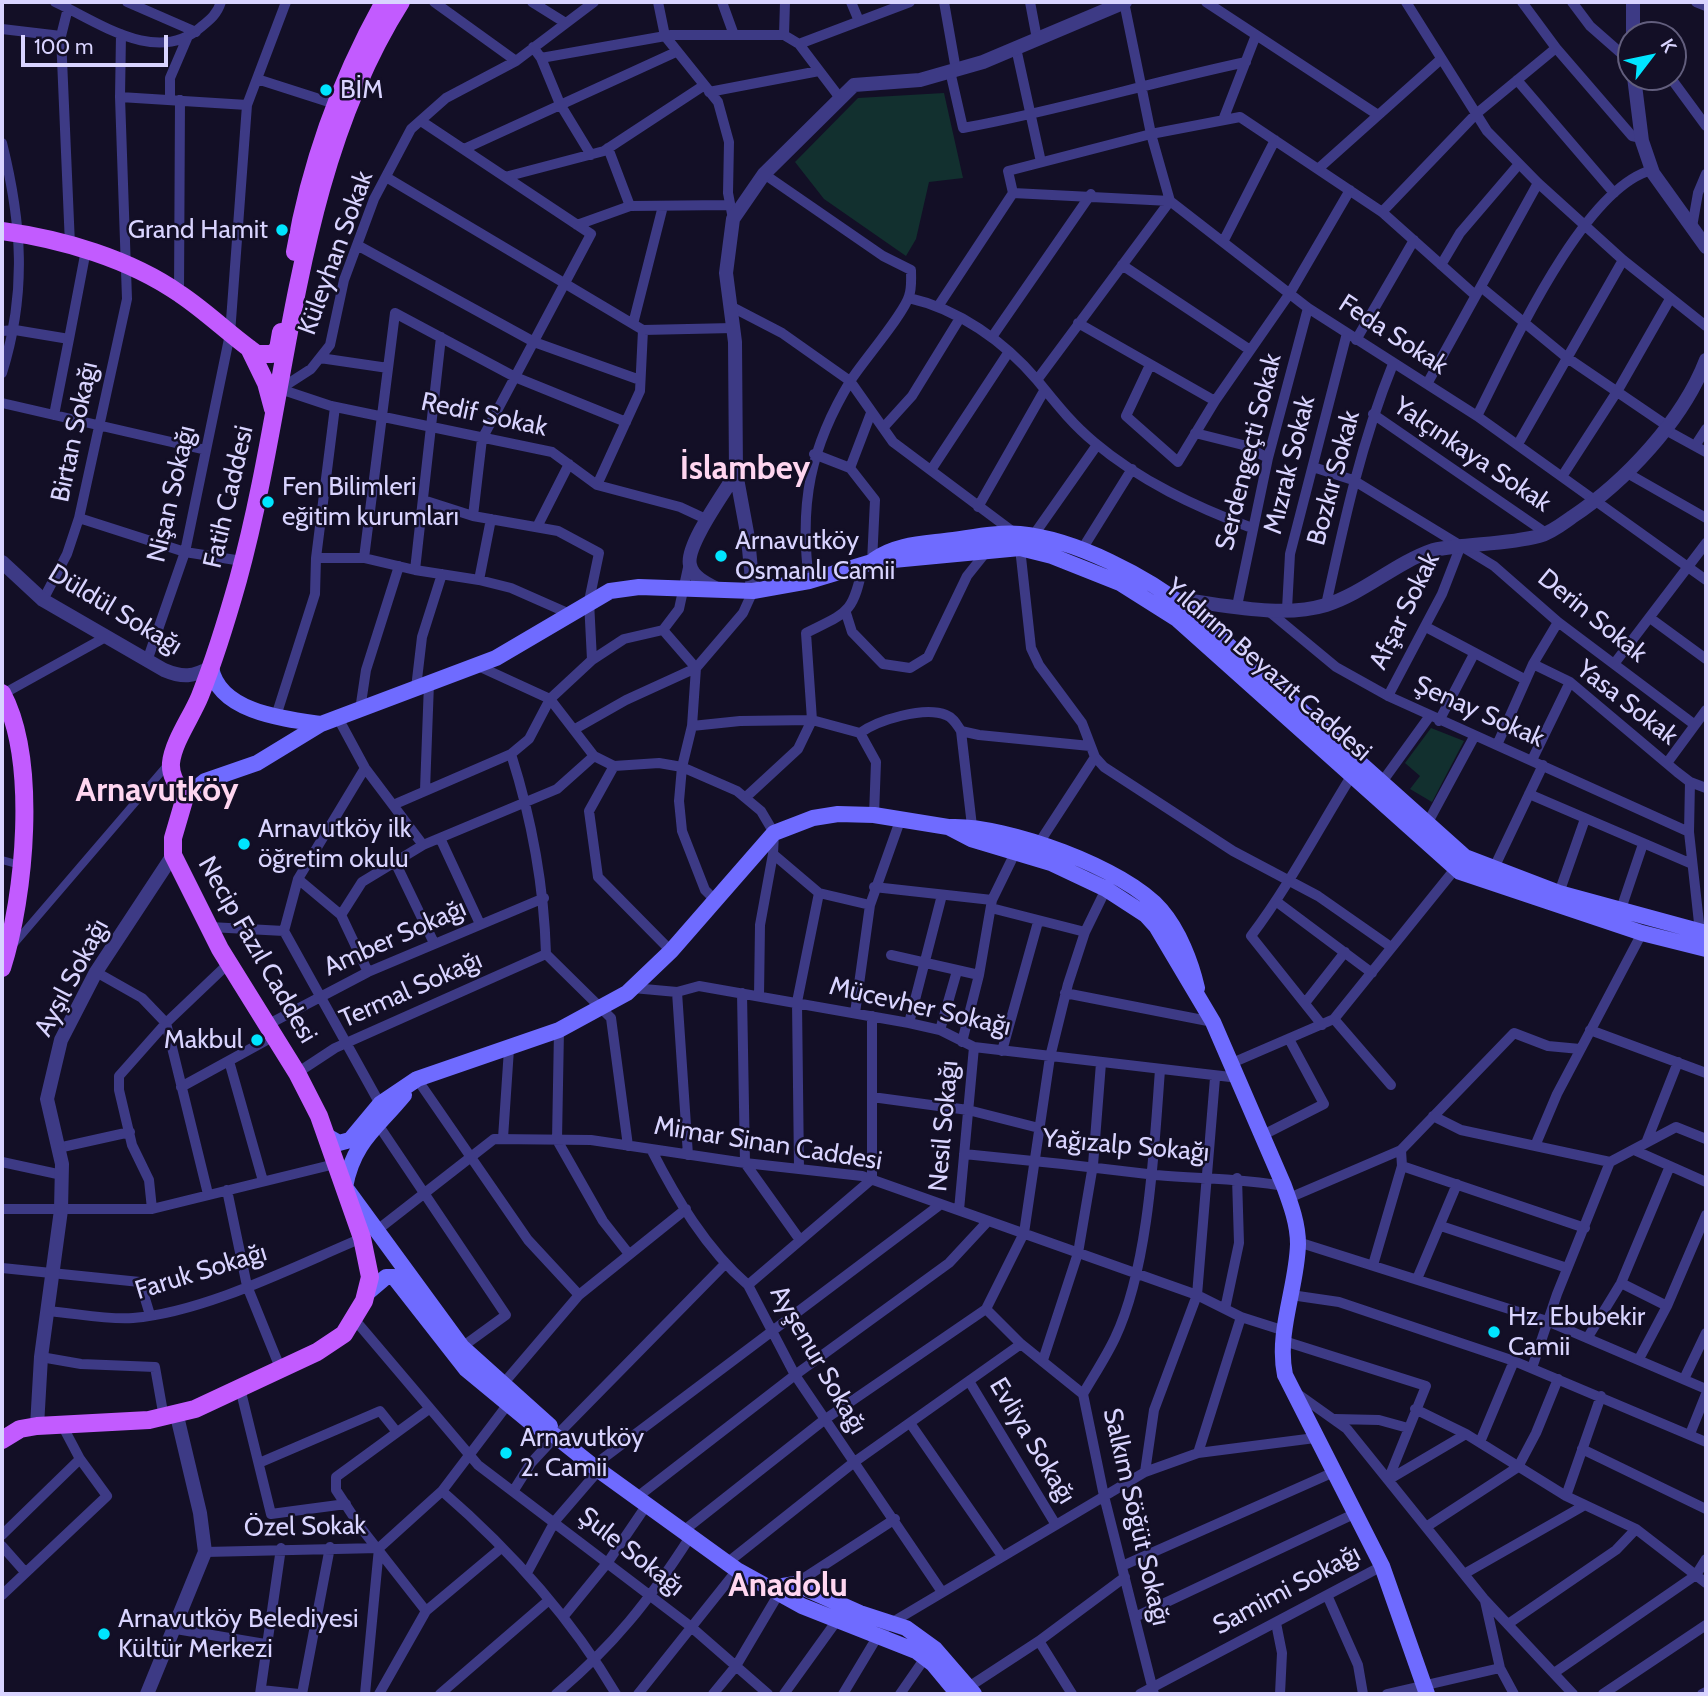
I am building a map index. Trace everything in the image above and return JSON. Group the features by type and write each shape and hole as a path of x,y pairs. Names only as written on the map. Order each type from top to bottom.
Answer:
{"main road":[{"name":"Fatih Caddesi","path":"171,761 211,667 242,561 280,389 313,220 339,131 371,57 401,2"},
{"path":"280,389 275,371 302,213 335,104 357,50 381,3"},
{"path":"10,232 78,248 128,267 179,292 249,348 267,356 278,349"},
{"path":"249,348 266,383 274,416"},
{"path":"868,563 899,547 1018,541 1033,537 1081,551 1144,579 1175,598 1452,847 1493,870 1559,893 1703,933"},
{"name":"Yıldırım Beyazıt Caddesi","path":"185,797 205,781 257,763 321,724 476,665 511,649 589,601 624,589 683,588 753,592 810,581 868,563 988,551 1018,541 1081,565 1152,601 1218,653 1455,869 1483,882 1642,933 1706,949"},
{"path":"211,667 213,680 221,691 233,699 281,718 321,724"},
{"path":"2,694 10,712 22,762 25,805 20,865 4,960"},
{"path":"281,718 290,729 287,746"},
{"path":"171,761 174,781 185,797"},
{"name":"Necip Fazıl Caddesi","path":"185,797 173,838 173,855 229,963 297,1073 345,1187 369,1235 366,1294 355,1320"},
{"path":"335,1164 350,1140 380,1104 417,1079 559,1030 633,988 671,951 774,833 813,818 838,814 874,815 948,827 972,826 1039,843 1095,866 1154,903 1170,923 1184,951 1198,995"},
{"path":"948,827 971,839 1069,870 1133,905 1156,926 1213,1022 1287,1192 1298,1242 1283,1368 1290,1389 1381,1566 1426,1691"},
{"path":"345,1187 354,1153 417,1079"},
{"path":"325,1135 339,1143 350,1140"},
{"path":"369,1235 462,1346 546,1421 555,1435 596,1468 732,1567 775,1591 878,1634 925,1658 964,1692"},
{"path":"366,1294 386,1277 394,1277 453,1356 541,1430 555,1435"},
{"path":"2,1440 20,1429 37,1426 170,1417 281,1370 344,1334 355,1320"},
{"path":"775,1591 795,1584 860,1613 891,1623 927,1642 964,1692"}],"street":[{"path":"55,2 121,34 155,44 175,42 192,34 218,13 222,2"},
{"path":"127,2 192,34"},
{"name":"Nişan Sokağı","path":"147,661 185,552 230,334 247,105 286,2"},
{"path":"434,2 516,61"},
{"path":"532,2 564,22"},
{"name":"Küleyhan Sokak","path":"280,389 311,369 330,345 344,280 357,245 386,177 411,129 446,98 516,61 564,22 594,2"},
{"path":"575,729 626,700 696,668 743,614 753,592 748,538 736,473 733,328 726,272 731,212 729,142 718,102 665,36 658,2"},
{"path":"722,2 734,35"},
{"path":"784,35 785,2"},
{"path":"851,2 859,21"},
{"path":"799,44 910,2"},
{"path":"944,2 963,128 1030,116 1140,85 1246,62"},
{"path":"1030,2 1037,39"},
{"path":"731,212 764,174 854,85 920,80 953,70 1016,48 1103,6 1125,2 1151,134 1170,201"},
{"path":"1206,2 1378,115"},
{"path":"1406,2 1487,131 1538,183 1623,260 1706,326"},
{"path":"1522,2 1556,48 1632,136 1641,138"},
{"path":"1573,2 1590,26 1617,50"},
{"path":"1633,2 1634,21"},
{"path":"1696,2 1706,6"},
{"path":"54,415 69,339 78,248 61,36 68,8"},
{"path":"2,30 61,36"},
{"name":"Birtan Sokağı","path":"43,600 67,554 79,519 127,299 128,267 120,97 121,34"},
{"path":"179,292 175,100 170,78 192,34"},
{"path":"541,58 665,36 784,35 799,44 840,98"},
{"path":"1223,120 1256,35"},
{"path":"533,47 541,58 561,105 591,155"},
{"path":"1016,48 1041,162"},
{"path":"1382,212 1476,114 1556,48"},
{"path":"464,149 677,52"},
{"path":"1318,169 1440,60"},
{"path":"505,177 591,155 608,148 706,89 819,71"},
{"path":"257,79 335,104"},
{"path":"1517,80 1614,193"},
{"path":"1636,91 1641,138 1652,170 1706,247"},
{"path":"1680,91 1706,125"},
{"path":"120,97 247,105"},
{"path":"939,305 1013,193 1008,171 1151,134 1240,117 1382,212 1441,265 1525,323 1566,357 1618,390 1665,427 1706,452"},
{"path":"421,121 591,234 482,439 473,516"},
{"path":"1223,242 1275,140"},
{"path":"2,142 15,330 2,373"},
{"path":"608,148 630,206"},
{"path":"1441,265 1460,233 1519,164"},
{"path":"1477,416 1525,323 1584,224 1614,193 1652,170"},
{"path":"764,174 884,256 911,270 909,298 850,381 814,454 806,498 804,537 810,581"},
{"path":"1692,227 1698,193 1706,174"},
{"path":"386,177 638,327 733,328"},
{"path":"1427,384 1538,183"},
{"path":"1150,365 1126,416 1178,462 1215,401 1290,293 1350,190"},
{"path":"1013,193 1091,194 1170,201"},
{"path":"992,337 1091,194"},
{"path":"1037,380 1170,201"},
{"name":"Feda Sokak","path":"1170,201 1308,308 1518,444 1706,580"},
{"path":"577,225 630,206 731,212"},
{"path":"597,485 640,391 638,327 663,206"},
{"name":"Mızrak Sokak","path":"1287,610 1290,554 1312,467 1352,337 1414,240"},
{"path":"357,245 534,342 640,380"},
{"path":"1518,444 1623,260"},
{"path":"1122,265 1250,350"},
{"path":"909,298 939,305 992,337 1037,380 1063,415 1097,445 1132,469 1185,502 1252,528"},
{"path":"1563,475 1618,390 1670,299"},
{"path":"730,306 782,333 850,381 893,442 1018,541 1031,648 1040,665 1082,723 1092,752 1104,767 1233,851 1287,878 1391,947"},
{"name":"Serdengeçti Sokak","path":"1237,606 1268,458 1308,308"},
{"path":"364,558 395,313 515,377 626,422"},
{"path":"883,428 912,396 960,318"},
{"path":"1078,323 1215,401"},
{"path":"2,331 15,330 69,339"},
{"path":"415,570 441,337"},
{"path":"931,470 1009,353"},
{"path":"320,358 388,368"},
{"path":"1175,598 1287,610 1326,605 1415,556 1461,545 1546,533 1597,499 1627,473 1665,427 1698,379 1706,360"},
{"name":"Bozkır Sokak","path":"1326,605 1353,480 1373,414 1394,364"},
{"name":"Redif Sokak","path":"280,389 335,407 552,452 597,485 680,507 708,520"},
{"path":"978,507 1044,391"},
{"path":"2,404 206,450"},
{"path":"281,718 316,593 316,558 335,407"},
{"path":"850,468 872,413"},
{"name":"Yalçınkaya Sokak","path":"1373,414 1546,533"},
{"path":"1695,446 1706,429"},
{"path":"1195,433 1243,445 1268,458"},
{"path":"1033,537 1097,445"},
{"path":"746,797 798,749 812,720 806,633 846,613 868,563 875,500 850,468 814,454"},
{"path":"538,525 569,464"},
{"name":"Derin Sokak","path":"1312,467 1353,480 1494,566 1558,622 1695,725"},
{"path":"1081,551 1132,469"},
{"path":"393,805 511,754 530,740 550,699 592,660 624,639 663,630 679,609 693,545 736,473"},
{"path":"1627,473 1706,518"},
{"path":"423,500 473,516 538,525 580,541 599,553 589,601 592,660"},
{"path":"79,519 185,552 242,561"},
{"path":"479,580 491,519"},
{"path":"1614,664 1706,543"},
{"name":"Afşar Sokak","path":"1388,696 1426,627 1461,545"},
{"path":"846,613 852,632 883,664 910,668 929,657 967,576 988,551"},
{"path":"316,558 364,558 415,570 479,580 511,588 570,614"},
{"name":"Düldül Sokağı","path":"2,562 43,600 147,661 181,677 193,676 211,667"},
{"path":"689,563 694,573 717,589"},
{"path":"360,710 366,670 399,566"},
{"path":"425,790 422,637 442,574"},
{"name":"Şenay Sokak","path":"1266,609 1336,667 1388,696 1689,832"},
{"path":"1650,618 1706,659"},
{"path":"1497,745 1533,664 1558,622"},
{"path":"1426,627 1526,680"},
{"path":"663,630 696,668 692,726 682,767 679,801 682,831 705,890 715,900"},
{"path":"2,694 104,638"},
{"path":"1382,782 1434,719 1474,654"},
{"name":"Yasa Sokak","path":"1533,664 1570,682 1690,782 1706,788"},
{"path":"476,665 550,699 594,756 614,766 659,763 682,767 746,797 761,811 774,833 773,854 760,925 759,996"},
{"path":"1493,870 1529,794 1537,763 1570,682"},
{"path":"1667,763 1706,710"},
{"path":"860,733 877,722 894,716 937,713 954,720 961,731 972,826"},
{"path":"338,718 365,768 423,845"},
{"path":"692,726 740,721 812,720 860,733 876,762 874,815"},
{"path":"961,731 1092,752"},
{"path":"1427,824 1474,737"},
{"path":"1039,843 1092,752"},
{"path":"511,754 526,801 544,898 546,954 611,1018 628,1146"},
{"path":"341,915 362,883 395,862 423,845 557,789 594,756"},
{"name":"Fatih Caddesi","path":"4,960 171,761"},
{"path":"614,766 589,811 598,877 671,951"},
{"path":"365,768 298,879 284,932 380,1104"},
{"path":"1322,1025 1251,936 1277,902 1287,878 1352,775"},
{"path":"1690,782 1689,832 1703,933"},
{"path":"1529,794 1692,864"},
{"path":"855,1013 874,887 901,818"},
{"path":"1559,893 1585,819"},
{"path":"440,838 480,924"},
{"path":"1621,909 1643,844"},
{"path":"962,1042 979,975 991,904 1015,853"},
{"path":"773,854 819,893 870,905"},
{"name":"Ayşıl Sokağı","path":"37,1426 41,1357 61,1210 62,1175 47,1099 61,1040 96,972 173,855"},
{"path":"2,860 20,865"},
{"path":"395,862 434,943"},
{"path":"1232,1063 1334,1019 1455,869"},
{"path":"298,879 341,915 368,972"},
{"path":"874,887 991,904 1038,922 1085,932"},
{"path":"556,1694 596,1660 652,1597 686,1535 824,1420 986,1309 1024,1233 1050,1057 1065,993 1085,932 1106,889"},
{"path":"799,1168 797,1002 819,893"},
{"path":"909,1023 927,963 942,895"},
{"name":"Amber Sokağı","path":"181,1087 229,1061 319,997 368,972 544,898"},
{"path":"1277,902 1372,973"},
{"path":"1002,1051 1038,922"},
{"path":"210,927 284,932"},
{"path":"1535,1146 1580,1049 1642,933"},
{"path":"1305,1003 1345,952"},
{"name":"Termal Sokağı","path":"297,1073 346,1043 546,954"},
{"path":"891,955 979,975"},
{"path":"152,1209 149,1180 132,1145 118,1090 119,1076 166,1023 229,963"},
{"path":"940,1030 957,971"},
{"path":"96,972 142,998 166,1023 208,1195"},
{"name":"Mücevher Sokağı","path":"633,988 677,992 699,986 909,1023 940,1030 974,1047 1215,1078 1239,1078"},
{"path":"677,992 688,1155"},
{"path":"742,993 745,1163 800,1240"},
{"path":"1065,993 1213,1022"},
{"path":"872,1016 872,1179"},
{"path":"1334,1019 1391,1084"},
{"path":"559,1030 556,1140 603,1220 629,1254"},
{"path":"1590,1030 1706,1073"},
{"path":"1287,1192 1401,1150 1514,1033 1548,1046 1580,1049"},
{"path":"1263,1135 1324,1104 1289,1039"},
{"name":"Nesil Sokağı","path":"959,1210 974,1047"},
{"path":"369,1235 494,1139 503,1138 509,1049"},
{"path":"229,1061 263,1181"},
{"path":"1646,1143 1678,1062"},
{"path":"1042,1360 1078,1253 1093,1166 1101,1063"},
{"path":"1083,1394 1116,1336 1135,1273 1152,1174 1160,1070"},
{"path":"1145,1472 1154,1410 1197,1295 1215,1078"},
{"path":"417,1079 528,1240 579,1295"},
{"path":"872,1097 968,1110 1039,1128"},
{"path":"1433,1116 1461,1130 1610,1163"},
{"path":"377,1123 506,1315 462,1346"},
{"path":"1532,1368 1567,1268 1610,1163 1676,1127 1706,1139"},
{"path":"58,1148 130,1132"},
{"name":"Mimar Sinan Caddesi","path":"503,1138 628,1146 872,1179 1197,1295 1285,1336 1426,1386 1415,1409"},
{"path":"651,1149 686,1209 724,1265 748,1285"},
{"path":"1373,1265 1402,1166 1401,1150"},
{"path":"1633,1150 1706,1182"},
{"name":"Yağızalp Sokağı","path":"964,1154 1152,1174 1237,1178 1287,1192"},
{"path":"2,1162 62,1175"},
{"path":"2,1209 152,1209 335,1164"},
{"path":"1402,1166 1585,1228"},
{"path":"1588,1337 1621,1283 1670,1166"},
{"path":"1226,1309 1239,1243 1237,1178"},
{"name":"Ayşenur Sokağı","path":"872,1179 748,1285 795,1375 942,1592"},
{"path":"1418,1279 1457,1184"},
{"path":"227,1190 247,1286 281,1370"},
{"path":"527,1573 555,1521 596,1468 941,1204"},
{"path":"503,1384 579,1295 686,1209"},
{"path":"1639,1359 1667,1306 1706,1215"},
{"path":"563,1616 608,1562 641,1502 795,1375 949,1263 988,1221"},
{"path":"1441,1226 1567,1268"},
{"name":"Faruk Sokağı","path":"47,1311 132,1318 150,1315 247,1286 369,1235"},
{"path":"1298,1242 1547,1321 1684,1379 1706,1391 1690,1434"},
{"path":"514,1490 531,1463 555,1435 724,1265"},
{"path":"2,1268 140,1282 150,1315"},
{"path":"1621,1283 1667,1306"},
{"path":"1291,1295 1339,1302 1514,1361 1706,1442"},
{"name":"Salkım Söğüt Sokağı","path":"986,1309 1021,1344 1083,1394 1104,1496 1153,1690"},
{"path":"1198,1453 1241,1317"},
{"name":"Şule Sokağı","path":"355,1320 478,1465 690,1626 768,1694"},
{"path":"1684,1379 1706,1333"},
{"path":"638,1694 732,1567 853,1463 1021,1344"},
{"path":"41,1357 81,1364 155,1367 200,1513 205,1552 148,1694"},
{"path":"1480,1443 1514,1361"},
{"path":"1426,1527 1518,1466 1536,1433 1558,1379"},
{"name":"Evliya Sokağı","path":"969,1381 1056,1525"},
{"path":"240,1388 271,1514 346,1504"},
{"path":"1290,1389 1347,1429 1484,1599 1573,1694"},
{"path":"1566,1496 1601,1396"},
{"name":"Özel Sokak","path":"205,1552 281,1548 379,1548 442,1491 509,1404"},
{"path":"426,1611 336,1490 336,1477 429,1409"},
{"path":"1388,1480 1415,1409 1466,1434 1566,1496 1636,1529 1706,1583"},
{"path":"259,1463 380,1411 396,1431"},
{"path":"1334,1419 1379,1420 1408,1428"},
{"path":"910,1423 1002,1556"},
{"path":"2,1595 107,1496 80,1459 62,1424"},
{"path":"1388,1480 1466,1434"},
{"path":"843,1694 878,1634 891,1623 1145,1472 1198,1453 1315,1438"},
{"path":"1583,1448 1706,1509"},
{"path":"2,1535 80,1459"},
{"path":"964,1692 1039,1641 1123,1572 1334,1472"},
{"path":"442,1491 483,1526 500,1549 527,1573 596,1660 616,1694"},
{"path":"1464,1573 1585,1505"},
{"path":"1135,1617 1356,1513"},
{"path":"795,1584 895,1519"},
{"path":"1508,1624 1616,1550 1636,1529"},
{"path":"2,1546 25,1572"},
{"path":"281,1548 265,1644 261,1692 301,1694 330,1547"},
{"path":"365,1694 379,1548"},
{"path":"379,1694 426,1611 500,1549"},
{"path":"1554,1673 1696,1575 1706,1559"},
{"name":"Samimi Sokağı","path":"1139,1694 1153,1690 1381,1566"},
{"path":"713,1694 736,1666 775,1591"},
{"path":"1328,1595 1357,1665 1363,1694"},
{"path":"1484,1599 1500,1668 1514,1694"},
{"path":"440,1694 549,1601"},
{"path":"784,1694 838,1619"},
{"path":"1276,1623 1282,1653 1280,1694"},
{"path":"1603,1694 1706,1625"},
{"path":"176,1629 265,1644"},
{"path":"1039,1641 1072,1694"},
{"path":"900,1694 925,1658"},
{"path":"1387,1694 1426,1691 1500,1668"}],"green space":[{"path":"944,93 963,178 929,182 916,239 906,256 824,199 795,162 858,98"},
{"path":"1431,728 1464,741 1432,802 1410,789 1420,776 1405,763"}],"place":[{"name":"BİM","path":"326,90"},
{"name":"Grand Hamit","path":"282,230"},
{"name":"Fen Bilimleri eğitim kurumları","path":"268,502"},
{"name":"Arnavutköy Osmanlı Camii","path":"721,556"},
{"name":"Arnavutköy ilk öğretim okulu","path":"244,844"},
{"name":"Makbul","path":"257,1040"},
{"name":"Hz. Ebubekir Camii","path":"1494,1332"},
{"name":"Arnavutköy 2. Camii","path":"506,1453"},
{"name":"Arnavutköy Belediyesi Kültür Merkezi","path":"104,1634"}],"district":[{"name":"İslambey","path":"745,469"},
{"name":"Arnavutköy","path":"157,791"},
{"name":"Anadolu","path":"788,1586"}]}
